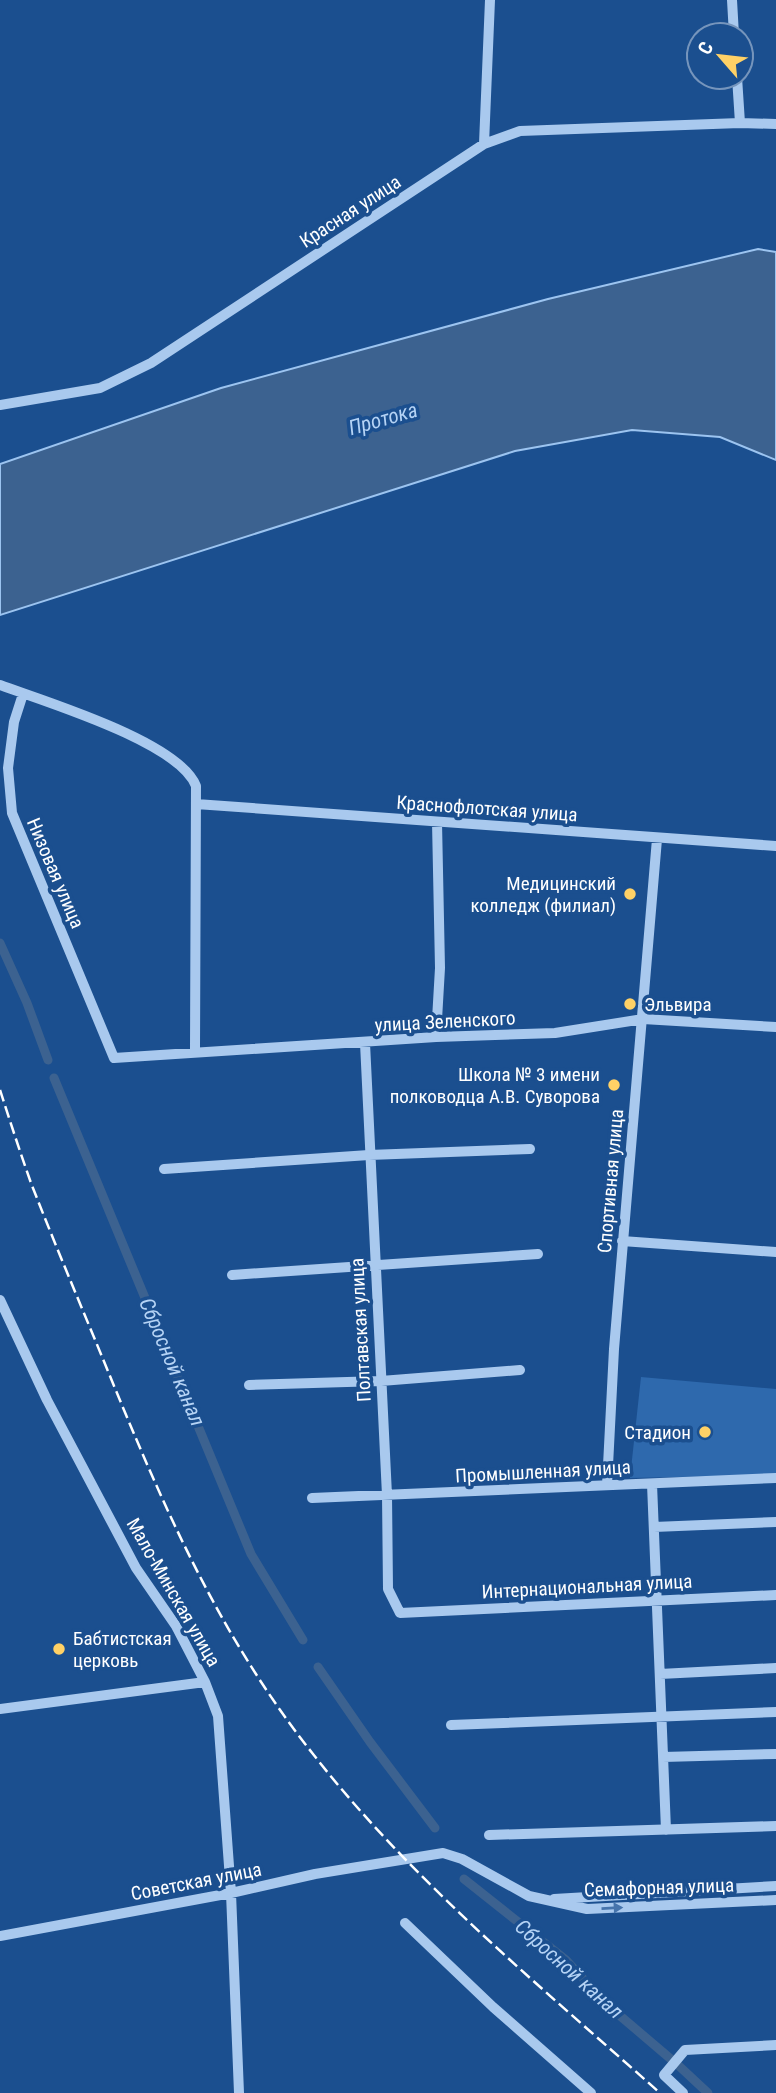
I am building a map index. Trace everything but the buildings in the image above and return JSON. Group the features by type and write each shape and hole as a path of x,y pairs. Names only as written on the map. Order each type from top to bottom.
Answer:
{"street":[{"path":"484,144 490,0"},
{"path":"732,0 733,21"},
{"path":"738,91 740,123"},
{"name":"Красная улица","path":"0,405 100,388 151,363 484,144 520,131 776,124"},
{"path":"0,685 122,730 146,742 192,775 196,786 195,1051"},
{"name":"Низовая улица","path":"23,694 14,722 8,768 12,813 114,1058"},
{"name":"Краснофлотская улица","path":"196,804 776,846"},
{"path":"436,1037 440,968 437,822"},
{"name":"Спортивная улица","path":"607,1485 622,1241 657,839"},
{"name":"улица Зеленского","path":"114,1058 436,1037 555,1034 643,1019 776,1027"},
{"name":"Полтавская улица","path":"365,1043 387,1495 388,1589 400,1613"},
{"path":"164,1169 369,1155 530,1149"},
{"path":"622,1241 776,1252"},
{"path":"232,1275 538,1254"},
{"name":"Мало-Минская улица","path":"0,1300 47,1400 136,1568 176,1626 205,1682 218,1716 231,1893 239,2093"},
{"path":"249,1385 381,1381 520,1370"},
{"name":"Промышленная улица","path":"312,1498 776,1478"},
{"path":"652,1484 666,1830"},
{"path":"654,1527 776,1522"},
{"name":"Интернациональная улица","path":"400,1613 776,1595"},
{"path":"660,1674 776,1668"},
{"path":"0,1709 205,1682"},
{"path":"451,1725 776,1712"},
{"path":"663,1757 776,1754"},
{"path":"489,1835 776,1826"},
{"name":"Семафорная улица","path":"400,1861 443,1853 463,1859 529,1896 587,1909 776,1900"},
{"name":"Советская улица","path":"0,1936 231,1893 315,1874 400,1861"},
{"name":"Семафорная улица","path":"545,1900 586,1895 776,1886"},
{"path":"586,1895 579,1902 587,1909"},
{"path":"405,1923 493,2007 591,2093"},
{"path":"683,2093 664,2075 685,2050 776,2045"}],"shaded area":[{"name":"Стадион","path":"641,1377 776,1389 776,1475 630,1478"}],"water":[{"name":"Протока","path":"758,249 776,252 776,460 720,437 632,430 515,451 0,615 0,464 221,388 548,299"}],"waterway":[{"name":"Сбросной канал","path":"0,943 27,1003 48,1060"},
{"name":"Сбросной канал","path":"54,1078 251,1554 303,1640"},
{"name":"Сбросной канал","path":"318,1667 435,1828"},
{"name":"Сбросной канал","path":"464,1879 566,1960 605,2003 672,2060"},
{"name":"Сбросной канал","path":"679,2066 708,2093"}],"railway":[{"path":"0,1090 31,1183 147,1464 194,1564 248,1661 313,1754 392,1846 479,1931 660,2093"}],"place":[{"name":"Медицинский колледж (филиал)","path":"630,894"},
{"name":"Эльвира","path":"630,1004"},
{"name":"Школа № 3 имени полководца А.В. Суворова","path":"614,1085"},
{"name":"Стадион","path":"705,1432"},
{"name":"Бабтистская церковь","path":"59,1649"}]}
